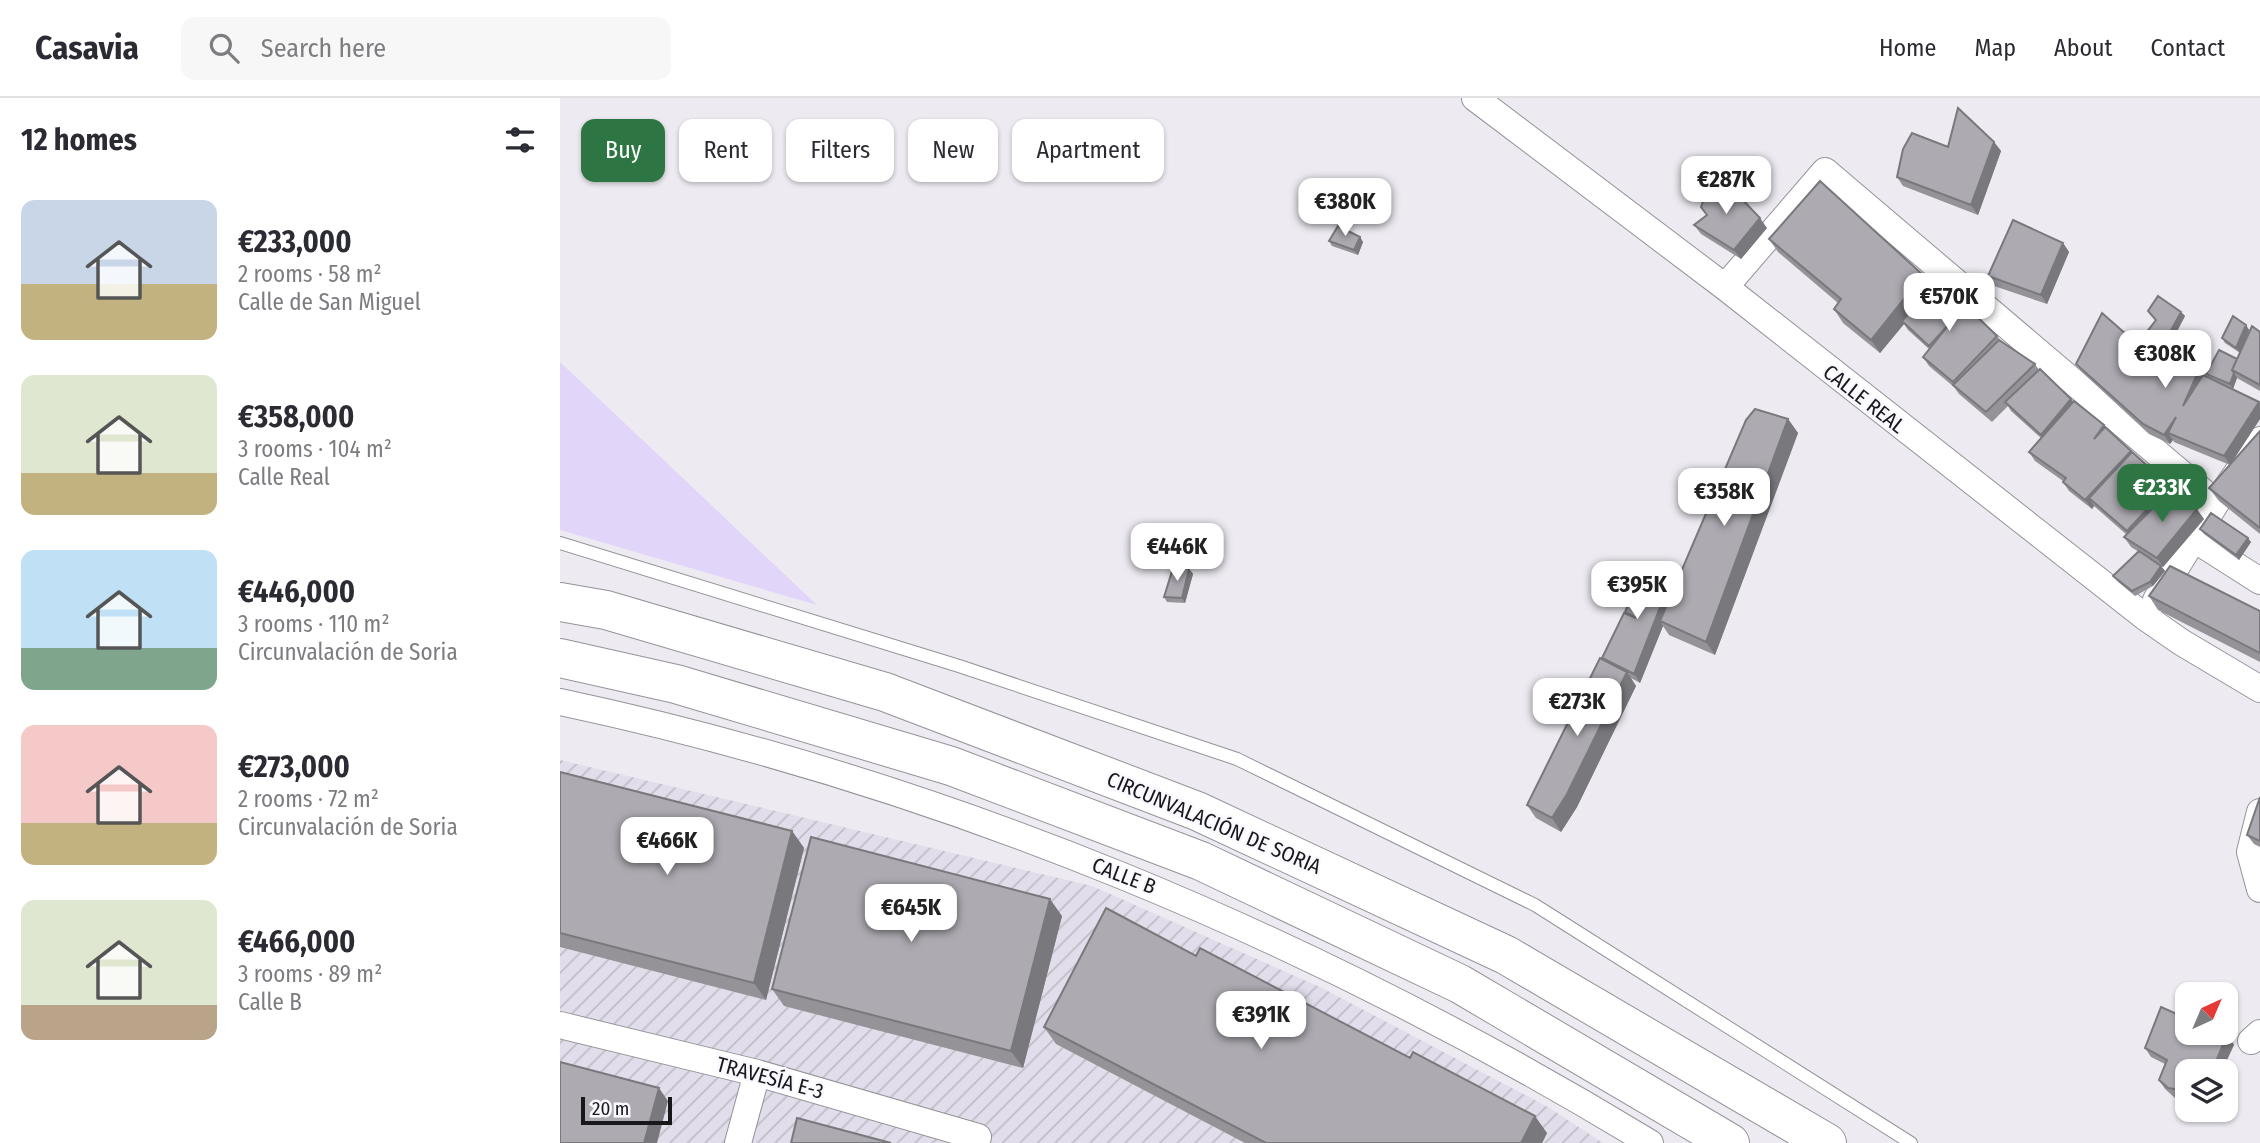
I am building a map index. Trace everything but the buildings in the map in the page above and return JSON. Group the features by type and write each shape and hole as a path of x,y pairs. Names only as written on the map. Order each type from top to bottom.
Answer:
{"highway":[{"name":"CIRCUNVALACIÓN DE SORIA","path":"560,602 606,610 885,692 1197,811 1506,955 1827,1143"},
{"name":"CIRCUNVALACIÓN DE SORIA","path":"560,658 676,684 951,766 1201,861 1460,984 1730,1143"}],"street":[{"name":"CALLE REAL","path":"1475,98 1725,286 1832,374 2145,617 2260,689"},
{"path":"1725,286 1825,171 2216,503"},
{"path":"2145,617 2216,503 2260,440"},
{"path":"2194,539 2260,581"},
{"name":"CALLE B","path":"560,702 668,725 928,802 1182,899 1429,1017 1650,1143"},
{"path":"2260,812 2250,852 2260,889"},
{"name":"TRAVESÍA E-3","path":"560,1025 757,1073 978,1137"},
{"path":"738,1143 757,1073"},
{"path":"1606,1116 1630,1143"}],"lane":[{"path":"560,543 959,666 1237,759 1535,905 1911,1143"}],"shaded area":[{"path":"560,362 817,605 560,530"},
{"path":"560,760 1092,886 1322,988 1548,1107 1603,1143 560,1143"}]}
